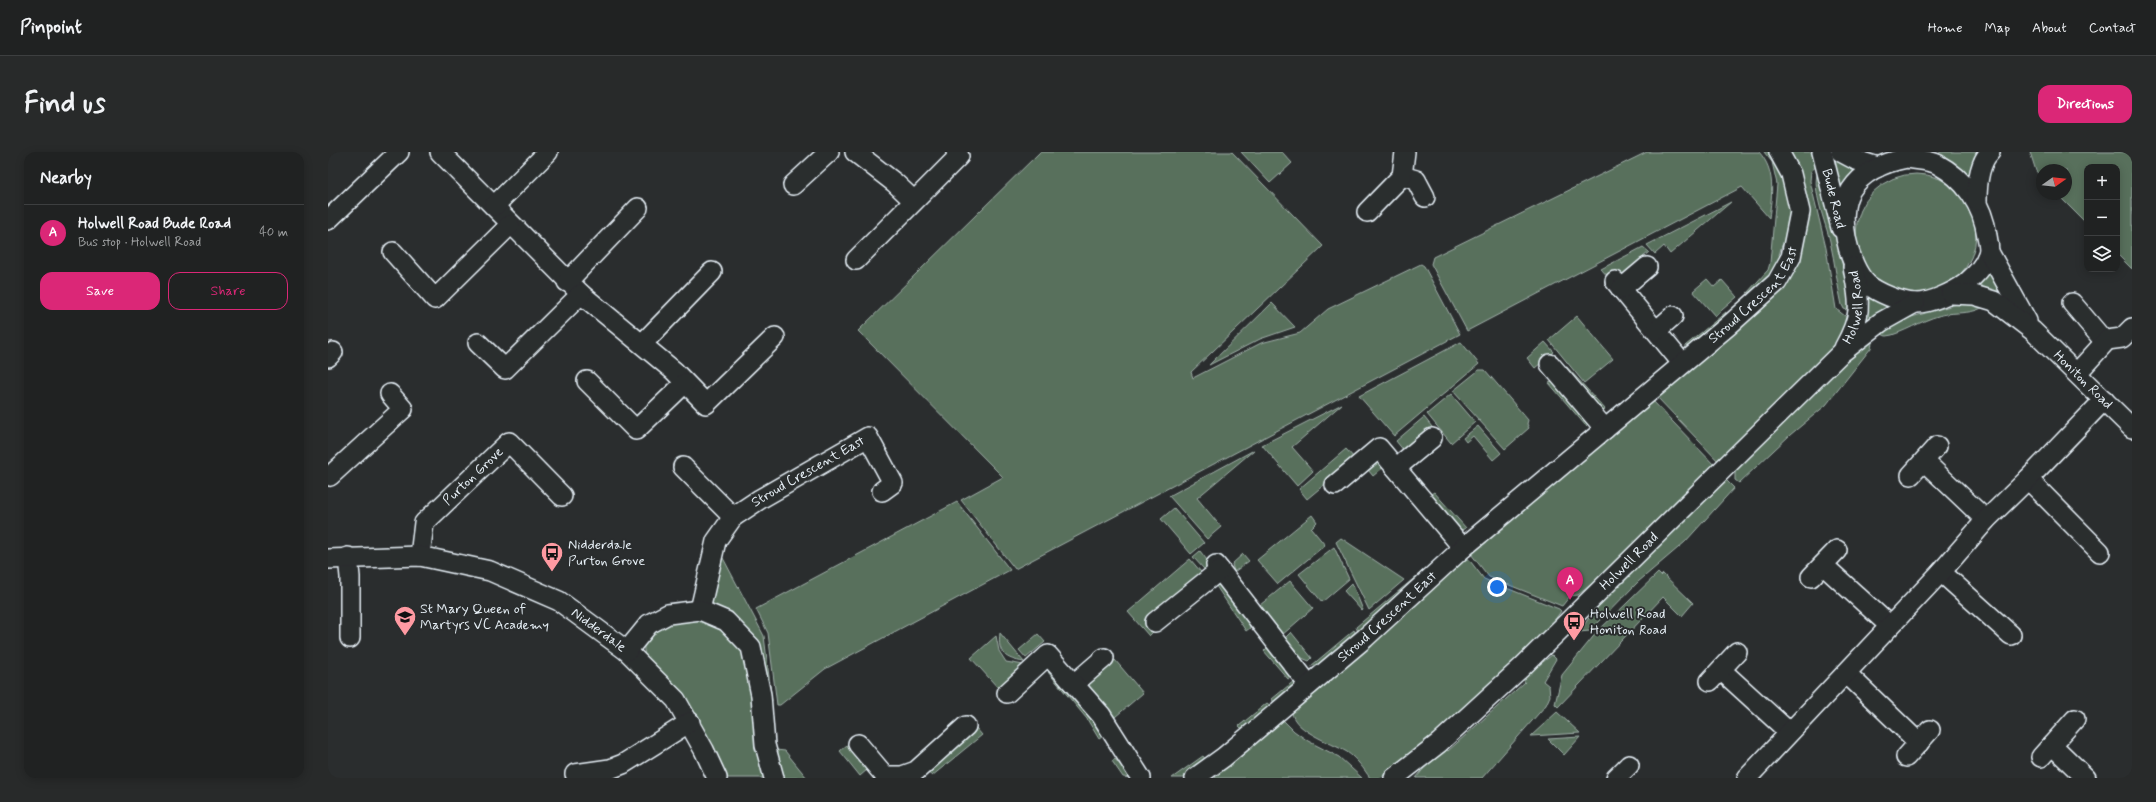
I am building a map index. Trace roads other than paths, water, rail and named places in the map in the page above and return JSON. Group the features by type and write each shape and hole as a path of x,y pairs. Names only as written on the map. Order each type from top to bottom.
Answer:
{"street":[{"path":"328,220 399,152"},
{"path":"440,152 567,282 674,371 706,404 775,337"},
{"path":"494,206 548,152"},
{"path":"792,184 829,152"},
{"path":"856,152 895,183 914,202"},
{"path":"856,260 959,156 956,152"},
{"path":"1367,212 1402,176 1406,152"},
{"name":"Stroud Crescent East","path":"1195,778 1224,757 1365,638 1463,548 1605,429 1682,362 1728,326 1777,282 1791,257 1800,212 1791,174 1779,152"},
{"name":"Bude Road","path":"1822,152 1832,199 1849,252"},
{"name":"Bude Road","path":"1841,152 1856,160 1878,168"},
{"path":"1907,158 1936,164 1961,181 1977,201 1986,226 1989,252 1979,272 1951,294 1915,303 1889,296 1867,284 1849,252 1845,213 1850,191 1860,180 1878,168 1891,162 1907,158 1931,152"},
{"path":"1977,201 1977,185 1986,156 1990,152"},
{"path":"1402,176 1416,180 1425,197"},
{"path":"567,282 638,208"},
{"path":"393,252 435,299 510,225"},
{"name":"Holwell Road","path":"1842,353 1856,327 1860,312 1849,252"},
{"name":"Honiton Road","path":"1989,252 2008,289 2033,331"},
{"path":"1647,266 1618,285 1682,362"},
{"path":"642,344 712,272"},
{"path":"478,343 505,369 581,294"},
{"name":"Honiton Road","path":"1951,294 1974,295 1994,301 2033,331 2132,428"},
{"name":"Holwell Road","path":"1397,777 1439,743 1522,667 1842,353 1882,322 1915,303"},
{"path":"2072,303 2105,342"},
{"path":"1656,331 1673,316"},
{"path":"2076,373 2107,340 2122,338 2132,328"},
{"path":"1550,364 1605,429"},
{"path":"587,380 636,430 685,383"},
{"path":"328,475 330,476 403,409 390,394"},
{"path":"1747,778 1788,732 1941,572 1986,520 2028,479 2104,400"},
{"name":"Stroud Crescent East","path":"700,610 716,541 733,517 868,437 893,483 882,491"},
{"path":"1396,468 1432,438"},
{"name":"Purton Grove","path":"420,556 424,523 509,442 562,496"},
{"path":"1911,475 1937,446"},
{"path":"1335,485 1379,448 1463,548"},
{"path":"1924,460 1986,520"},
{"path":"683,468 733,517"},
{"path":"2028,479 2100,552"},
{"path":"1836,550 1817,571 1890,626"},
{"name":"Nidderdale","path":"328,559 348,557 420,556 490,571 559,601 627,651 676,700 690,722 716,778"},
{"path":"348,557 350,577 350,638"},
{"path":"1155,622 1219,569 1309,685"},
{"path":"1941,572 2011,635"},
{"path":"627,651 649,624 668,614 700,610 726,621 751,647 761,694 765,745 774,778"},
{"path":"1737,652 1716,675 1788,732"},
{"path":"1007,693 1048,655 1101,715 1141,778"},
{"path":"1074,684 1104,658"},
{"path":"1846,673 1918,743"},
{"path":"2075,719 2047,751 2086,778"},
{"path":"575,774 610,769 623,764 690,722"},
{"path":"858,744 885,776 920,775 966,726"}],"place":[{"name":"Nidderdale Purton Grove","path":"552,572"},
{"name":"Holwell Road Bude Road","path":"1570,600"},
{"name":"St Mary Queen of Martyrs VC Academy","path":"405,636"},
{"name":"Holwell Road Honiton Road","path":"1574,642"}]}
